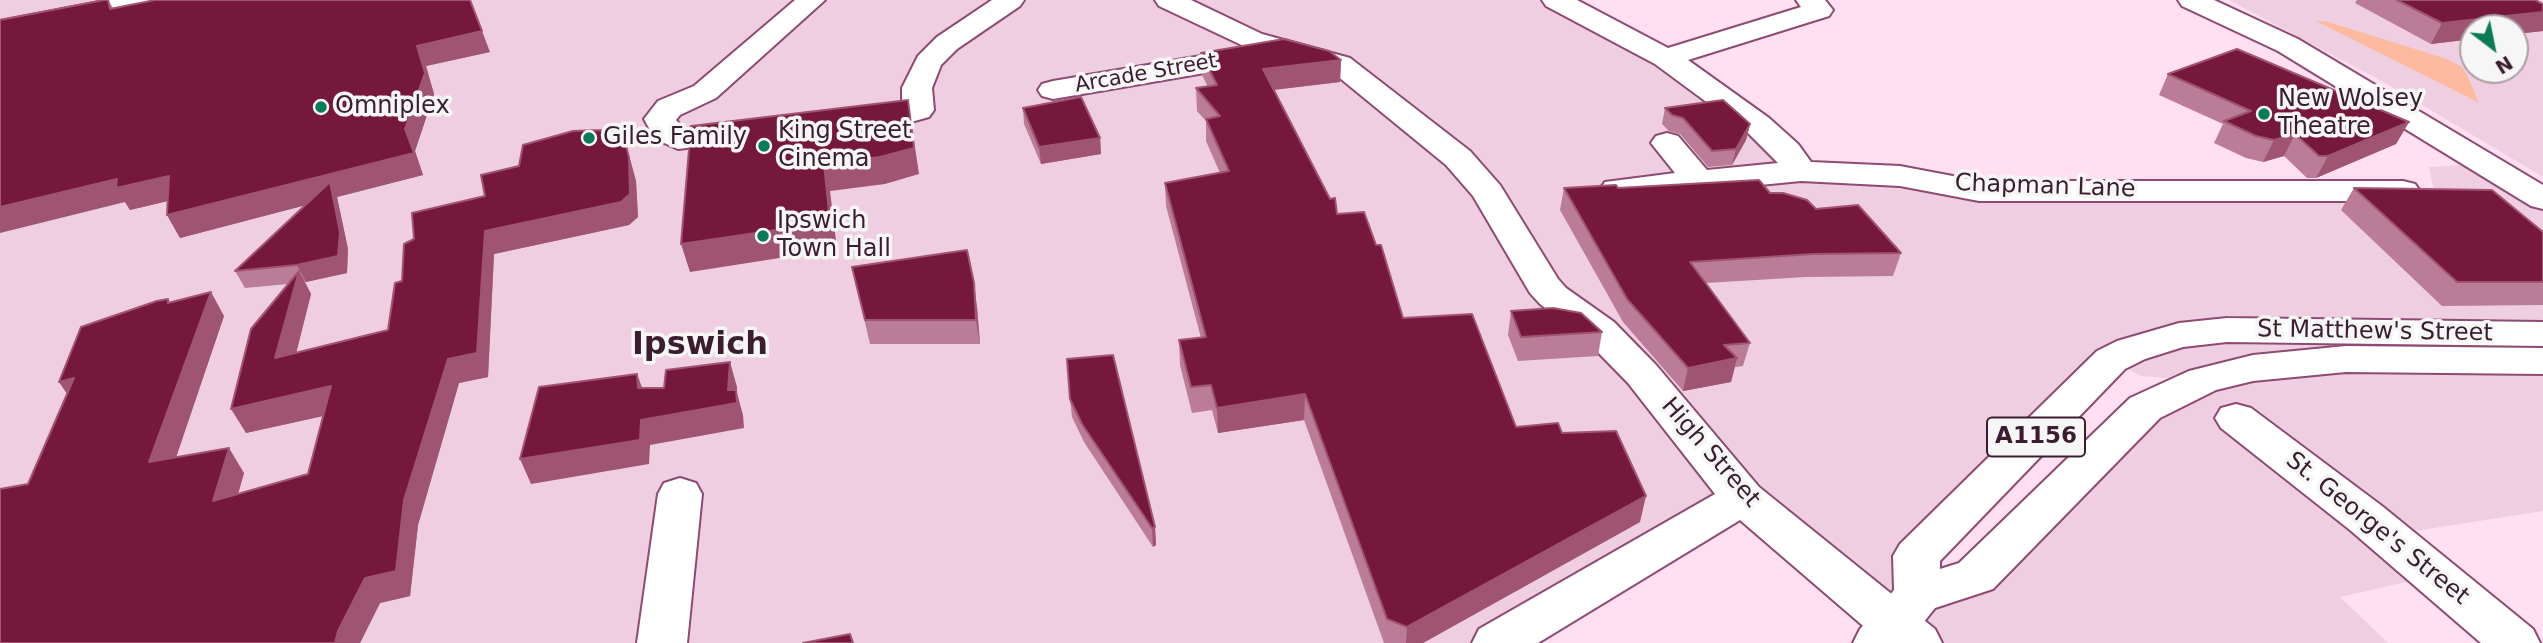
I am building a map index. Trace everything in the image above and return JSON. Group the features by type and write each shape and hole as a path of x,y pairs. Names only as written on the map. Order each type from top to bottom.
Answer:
{"street":[{"path":"0,30 116,4 189,0"},
{"path":"778,129 678,139 670,136 662,127 660,119 664,113 705,92 811,0"},
{"path":"830,123 904,115 918,110 916,88 928,62 947,43 1010,0"},
{"path":"1169,0 1279,50"},
{"path":"1556,0 1665,58 1758,125 1786,151 1801,171"},
{"path":"1665,58 1819,10 1810,0"},
{"path":"2192,0 2288,45 2543,199"},
{"path":"2229,0 2388,84 2543,177"},
{"name":"Arcade Street","path":"1054,90 1279,50"},
{"name":"High Street","path":"1279,50 1340,64 1458,158 1488,192 1543,285 1600,331 1650,383 1743,498 1902,626"},
{"path":"1667,144 1698,180"},
{"name":"Chapman Lane","path":"1617,189 1801,171 1899,176 1979,191 2434,191"},
{"name":"St Matthew's Street","path":"1902,626 1916,556 2111,359 2132,349 2179,335 2207,331 2543,334"},
{"name":"St Matthew's Street","path":"1902,626 1976,576 2145,408 2203,380 2253,368 2346,359 2543,361"},
{"name":"St. George's Street","path":"2236,418 2366,518 2515,643"},
{"path":"662,643 680,494"},
{"path":"1497,643 1743,498"}],"shaded area":[{"path":"0,0 1556,0 1629,38 1801,171 1953,186 2434,191 2429,167 2484,164 2543,190 2543,511 2389,535 2437,575 2340,597 2388,643 1879,643 1895,624 1743,498 1497,643 0,643","holes":["2111,360 2141,376 2201,380 1919,595 1916,556"]},
{"path":"2229,0 2543,0 2543,177 2387,84"},
{"path":"2316,21 2325,21 2444,58 2459,66 2459,84 2471,84 2479,103"}],"building":[{"path":"108,0 110,9 155,0 470,0 482,31 417,46 425,73 405,129 414,153 167,215 169,176 116,188 117,179 0,207 0,20"},
{"path":"2397,0 2535,0 2543,4 2543,12 2459,14 2459,21 2442,23"},
{"path":"1284,39 1329,51 1341,60 1263,69 1330,199 1335,198 1337,214 1364,212 1376,245 1381,245 1403,318 1472,314 1516,427 1558,423 1562,433 1616,431 1646,496 1407,627 1387,619 1305,394 1217,408 1211,385 1191,387 1179,340 1206,337 1165,183 1229,171 1206,119 1220,116 1196,88 1217,85 1201,53"},
{"path":"2237,49 2409,122 2328,156 2319,156 2295,134 2274,140 2256,136 2224,121 2251,111 2168,74"},
{"path":"1081,97 1100,138 1039,147 1023,108"},
{"path":"908,100 914,148 880,157 824,164 830,222 681,244 691,126"},
{"path":"1723,100 1750,124 1736,149 1712,151 1683,118 1672,115 1665,108"},
{"path":"601,130 624,137 629,158 630,194 621,202 485,231 477,353 448,359 404,500 396,571 365,578 338,631 335,643 0,643 0,489 28,484 74,378 59,382 81,327 157,301 168,299 168,303 211,292 149,462 229,448 213,501 308,474 331,386 231,409 251,329 299,271 275,358 388,330 395,283 402,281 404,244 414,239 412,213 485,196 481,175 519,166 523,145 573,131"},
{"path":"1759,180 1770,193 1783,193 1807,200 1816,209 1858,205 1901,253 1813,254 1690,262 1750,343 1724,345 1737,358 1688,368 1627,299 1564,188 1616,185 1618,188"},
{"path":"330,182 340,232 338,256 297,265 235,271"},
{"path":"2354,188 2492,190 2543,232 2543,282 2457,282"},
{"path":"967,250 974,283 976,320 865,320 852,267"},
{"path":"1553,308 1581,313 1602,332 1521,337 1511,311"},
{"path":"1113,355 1155,527 1152,528 1082,424 1070,399 1067,359"},
{"path":"730,362 728,390 736,390 737,403 641,420 640,440 520,459 539,387 637,374 638,388 664,388 666,370"},
{"path":"850,634 853,643 803,643"}],"place":[{"name":"Omniplex","path":"321,107"},
{"name":"New Wolsey Theatre","path":"2264,114"},
{"name":"Giles Family","path":"589,138"},
{"name":"King Street Cinema","path":"764,146"},
{"name":"Ipswich Town Hall","path":"763,236"}],"district":[{"name":"Ipswich","path":"700,346"}]}
